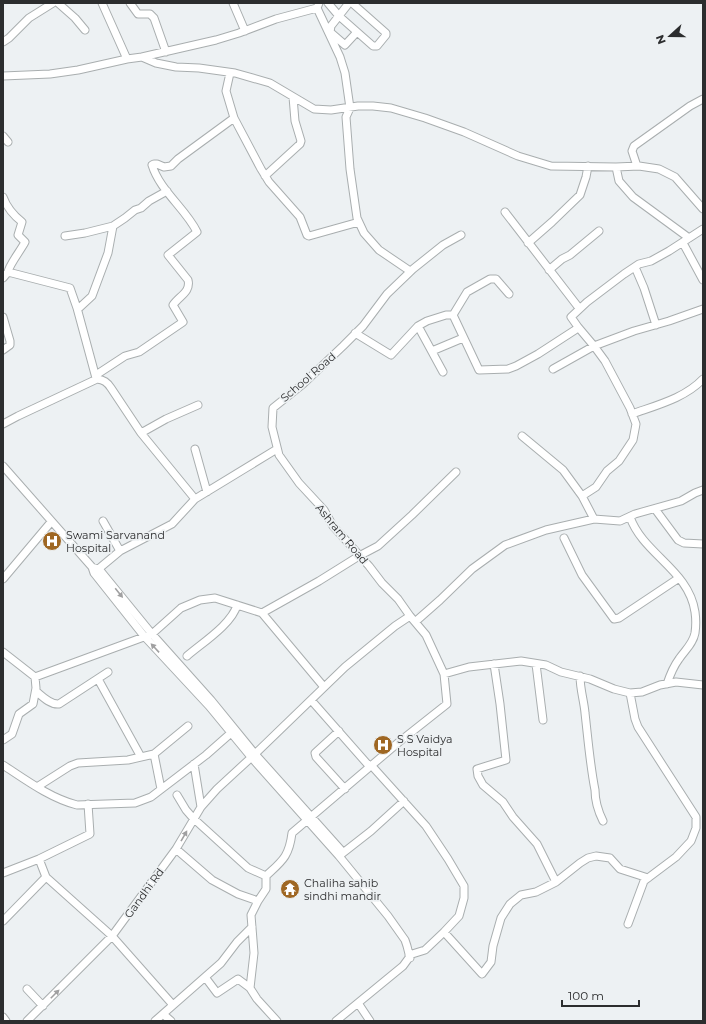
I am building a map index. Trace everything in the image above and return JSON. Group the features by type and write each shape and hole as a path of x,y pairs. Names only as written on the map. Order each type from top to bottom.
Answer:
{"street":[{"path":"3,42 29,18 53,3"},
{"path":"58,3 75,18 85,30"},
{"path":"102,3 127,59"},
{"path":"130,3 138,14 150,14 154,18 166,52"},
{"path":"233,3 245,31"},
{"path":"328,3 339,16 373,46 375,46 386,35 385,32 351,3 339,16 331,26 330,32 343,44 346,44 357,32"},
{"path":"3,76 50,74 78,70 166,52 216,40 318,6 343,65 350,108 346,117 350,169 357,218 364,233 379,250 410,272"},
{"path":"142,57 156,63 176,67 199,68 249,76 270,83 314,109 331,110 358,106 391,108 425,118 536,162 551,166 637,166 659,168 675,176 703,209"},
{"path":"230,73 226,91 234,118 265,176 300,217 308,236 359,222"},
{"path":"265,176 300,144 292,97"},
{"path":"637,166 632,151 634,146 690,106 703,99"},
{"path":"3,424 96,377 125,356 139,352 183,322 173,306 188,289 189,284 188,280 168,255 197,232 153,169 154,164 158,164 164,168 171,166 178,159 234,118"},
{"path":"3,136 8,142"},
{"path":"528,243 580,195 588,166"},
{"path":"616,167 619,181 633,197 686,240 703,280"},
{"path":"65,236 113,226 135,210 141,208 148,201 167,191"},
{"path":"3,197 6,205 14,216 22,222 18,235 25,242 3,278"},
{"path":"505,212 579,308"},
{"path":"78,309 92,296 108,253 113,226"},
{"path":"582,496 596,487 607,471 619,461 633,440 636,424 605,361 571,317 579,308 611,283 639,264 651,261 703,229"},
{"path":"549,270 599,231"},
{"name":"School Road","path":"278,449 272,427 273,408 303,384 363,326 387,294 410,272 443,245 461,235"},
{"path":"635,267 644,288 656,325"},
{"path":"8,272 70,288 78,309 96,377 106,382 111,388 141,433 195,499"},
{"path":"452,315 467,292 490,279 496,279 509,294"},
{"path":"553,369 594,346 634,331 703,309"},
{"path":"355,333 391,355 418,326 427,321 446,315 452,315"},
{"path":"452,315 479,370 508,369 538,354 578,327"},
{"path":"3,317 10,345 3,350"},
{"path":"418,326 443,372"},
{"path":"432,351 463,338"},
{"path":"632,414 678,397 693,388 703,379"},
{"path":"141,433 166,419 198,405"},
{"path":"522,436 559,466 582,496 594,519"},
{"path":"195,449 207,492"},
{"path":"95,570 120,551 172,524 195,499 278,449"},
{"name":"Ashram Road","path":"278,449 279,455 291,472 324,510 333,526 382,583 398,599 412,619 426,634 444,674 447,704 371,766"},
{"path":"3,466 51,522 211,700 253,756"},
{"path":"262,613 378,546 450,480 456,472"},
{"name":"Gandhi Rd","path":"27,1021 112,936 176,849 201,806 216,789 253,756 345,666 395,626 412,619 440,600 472,570 505,545 534,534 594,519 620,521 681,501 695,492 703,490"},
{"path":"655,509 678,540 684,543 703,544"},
{"path":"630,517 633,526 639,535 671,568 685,586 693,601 696,622 695,634 690,646 679,659 671,672 667,684"},
{"path":"103,521 120,551"},
{"path":"3,579 51,522"},
{"path":"564,538 582,575 614,620 679,578"},
{"path":"95,570 144,636 209,706 231,733 341,854 405,940 410,956"},
{"path":"35,677 152,634 181,608 200,600 215,598 262,613 324,688"},
{"path":"187,656 220,628 235,612 237,605"},
{"path":"3,652 35,677 36,691 33,704 19,714 12,734 3,740"},
{"path":"444,674 469,667 521,661 580,676 614,689 630,693 642,692 660,685 676,682 703,685"},
{"path":"494,664 506,760 477,769 478,776 483,785 503,802 512,817 537,844 556,882"},
{"path":"536,664 543,720"},
{"path":"36,691 49,701 59,704 108,672"},
{"path":"580,676 580,689 585,713 595,798 603,821"},
{"path":"98,679 141,757"},
{"path":"628,924 642,886 648,878 676,857 691,842 696,828 696,817 638,727 630,693"},
{"path":"311,700 426,826 437,841 464,886 464,898 459,916 444,932 425,950 410,956 403,966 337,1021"},
{"path":"37,787 70,766 78,763 128,760 154,754 188,726"},
{"path":"339,731 315,752 315,754 316,758 344,789"},
{"path":"3,765 37,787 69,803 77,805 135,803 151,797 206,756 231,733"},
{"path":"154,754 161,789"},
{"path":"194,764 201,806"},
{"path":"250,988 254,953 251,915 266,889 266,876 284,859 290,848 292,833 371,766"},
{"path":"177,795 193,818 248,868 266,876"},
{"path":"341,854 371,831 404,801"},
{"path":"3,873 39,859 90,834 88,804"},
{"path":"176,849 212,880 238,894 258,901"},
{"path":"444,932 482,974 491,962 493,946 501,918 510,904 521,895 536,892 556,882 580,863 588,858 596,856 610,858 620,868 648,878"},
{"path":"39,859 46,877 112,936 173,1005"},
{"path":"3,921 46,877"},
{"path":"155,1021 221,963 237,942 252,927"},
{"path":"205,977 217,993 238,979 250,988 257,999 277,1021"},
{"path":"27,989 43,1006"},
{"path":"358,1002 370,1021"},
{"path":"163,1014 171,1021"},
{"path":"3,1017 6,1021"}],"place":[{"name":"Swami Sarvanand Hospital","path":"52,541"},
{"name":"S S Vaidya Hospital","path":"383,745"},
{"name":"Chaliha sahib sindhi mandir","path":"290,889"}]}
